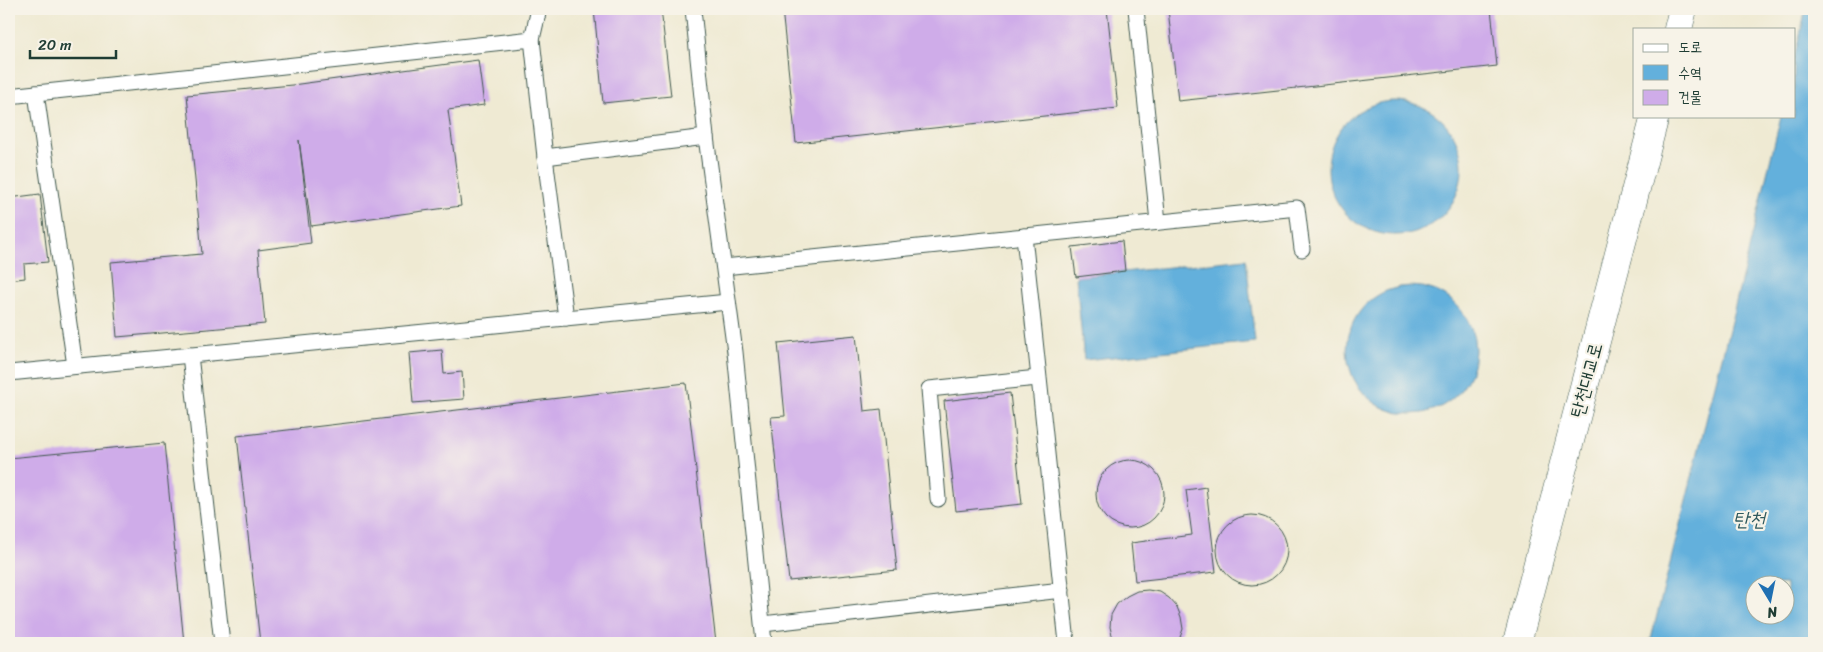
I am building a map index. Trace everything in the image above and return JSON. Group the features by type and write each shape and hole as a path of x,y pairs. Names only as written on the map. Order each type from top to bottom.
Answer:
{"street":[{"path":"1678,28 1683,9"},
{"name":"탄천대교로","path":"1517,643 1654,118"}],"lane":[{"path":"540,9 532,39 566,318"},
{"path":"693,9 706,137 728,302 764,643"},
{"path":"1136,9 1158,222"},
{"path":"9,96 532,39"},
{"path":"36,93 75,366"},
{"path":"545,157 706,137"},
{"path":"724,267 1298,208 1302,249"},
{"path":"1024,236 1067,643"},
{"path":"9,372 728,302"},
{"path":"190,355 222,643"},
{"path":"938,499 928,389 1038,378"},
{"path":"762,624 1062,590"}],"water":[{"name":"탄천","path":"1806,9 1814,9 1814,643 1650,643 1781,118 1796,118 1796,51"},
{"path":"1395,101 1421,106 1432,112 1442,121 1451,131 1457,142 1462,168 1457,194 1451,205 1442,215 1432,224 1421,230 1395,235 1369,230 1358,224 1348,215 1339,205 1333,194 1328,168 1333,142 1339,131 1348,121 1358,112 1369,106"},
{"path":"1246,259 1255,342 1084,360 1076,277"},
{"path":"1411,286 1435,291 1456,305 1470,326 1475,350 1470,374 1456,395 1435,409 1411,414 1387,409 1366,395 1352,374 1347,350 1352,326 1366,305 1387,291"}],"building":[{"path":"594,9 661,9 671,96 603,103"},
{"path":"782,9 1107,9 1118,108 796,143"},
{"path":"1168,9 1491,9 1497,66 1178,101"},
{"path":"478,60 484,105 448,110 461,206 311,226 299,140 311,243 258,250 265,324 117,337 111,262 202,254 187,95 292,85"},
{"path":"40,194 48,262 24,264 25,278 9,280 9,198"},
{"path":"1122,241 1125,271 1076,277 1072,247"},
{"path":"856,335 864,411 881,409 897,570 789,581 771,417 785,416 778,343"},
{"path":"442,350 444,374 462,372 464,399 413,403 409,353"},
{"path":"686,383 716,643 260,643 237,436"},
{"path":"1010,393 1022,504 956,511 944,401"},
{"path":"164,443 184,643 9,643 9,458"},
{"path":"1130,460 1143,463 1154,470 1161,481 1164,494 1161,507 1154,518 1143,525 1130,528 1117,525 1106,518 1099,507 1096,494 1099,481 1106,470 1117,463"},
{"path":"1206,487 1216,572 1135,581 1131,543 1192,535 1186,490"},
{"path":"1252,515 1271,521 1281,531 1287,550 1281,569 1271,579 1252,585 1233,579 1223,569 1217,550 1223,531 1233,521"},
{"path":"1137,591 1160,592 1177,607 1183,629 1178,643 1114,643 1110,627 1111,615 1117,604"}]}
